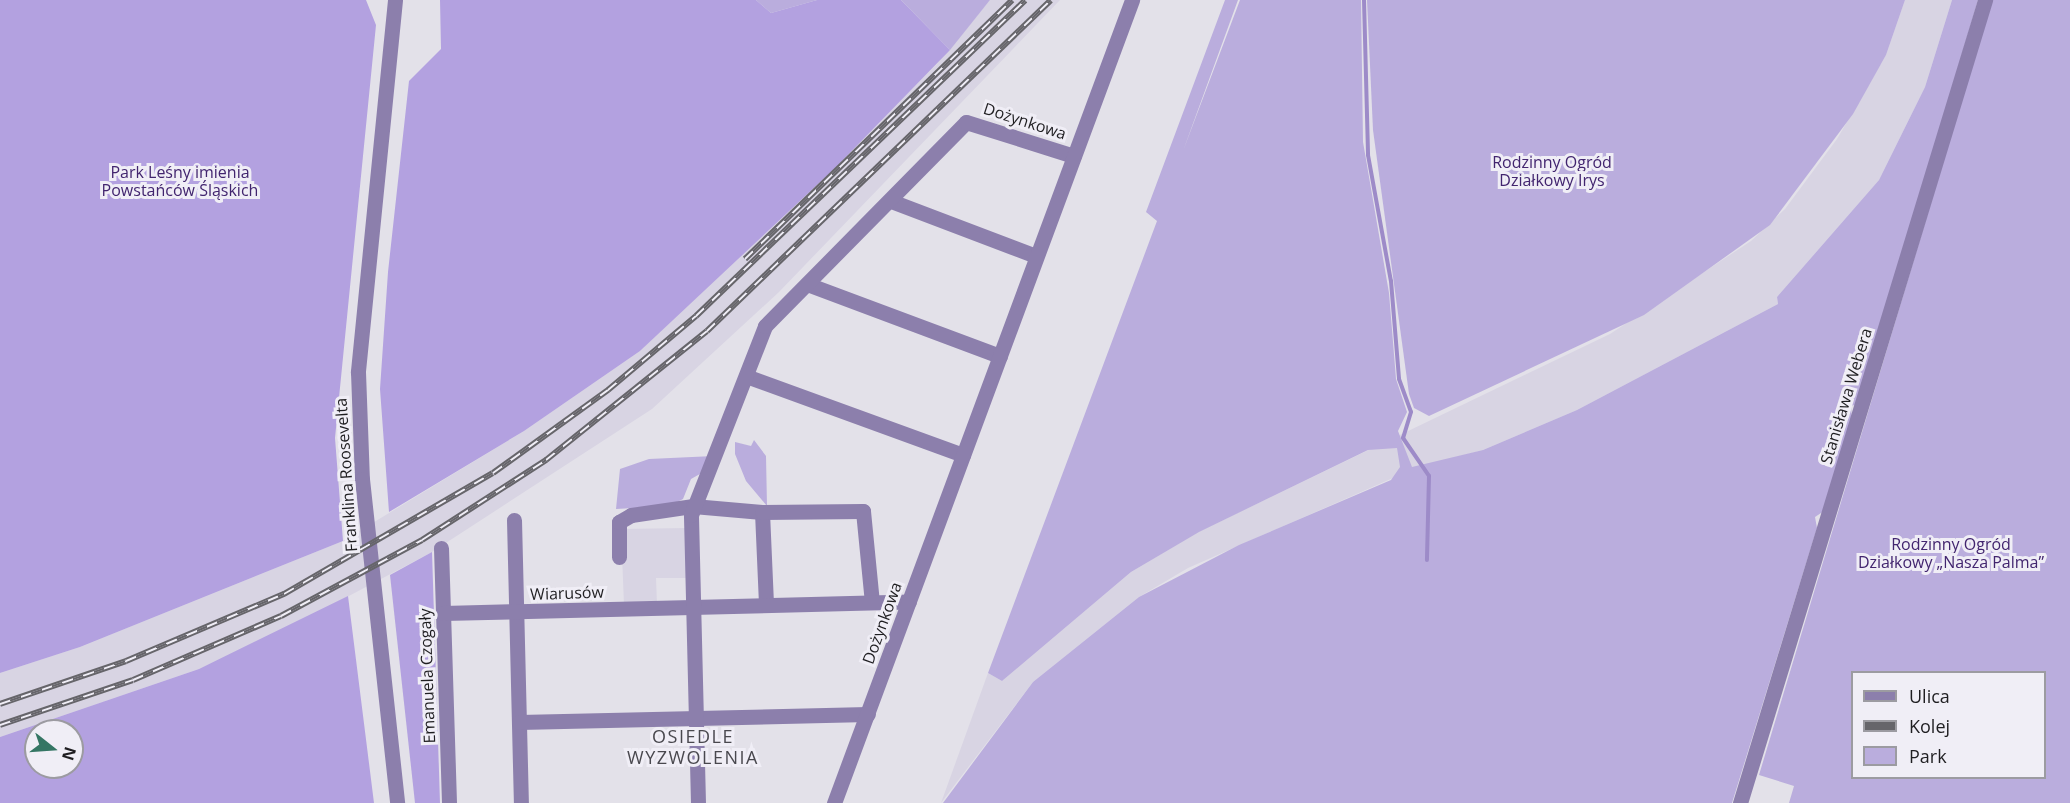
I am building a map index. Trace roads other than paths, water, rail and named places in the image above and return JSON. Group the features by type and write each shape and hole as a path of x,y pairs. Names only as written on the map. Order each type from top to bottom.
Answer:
{"street":[{"name":"Franklina Roosevelta","path":"394,0 362,302 362,479 397,803"},
{"name":"Dożynkowa","path":"834,803 1132,0"},
{"name":"Stanisława Webera","path":"1740,803 1985,0"},
{"name":"Dożynkowa","path":"746,376 765,326 891,201 966,122 1074,156"},
{"path":"891,201 1036,256"},
{"path":"807,284 1000,356"},
{"path":"698,803 693,506 746,376 963,455"},
{"path":"619,557 619,522 625,517 693,506 762,512 863,511 872,602"},
{"path":"762,512 766,605"},
{"path":"514,520 521,803"},
{"name":"Emanuela Czogały","path":"441,548 449,803"},
{"name":"Wiarusów","path":"443,613 909,603"},
{"path":"519,723 868,714"}],"waterway":[{"path":"1364,0 1368,155 1391,281 1399,379 1411,412 1403,438 1429,476 1427,560"}],"railway":[{"path":"745,259 1012,0"},
{"path":"0,704 126,661 284,594 493,473 608,390 696,316 1025,0"},
{"path":"0,725 133,680 281,616 422,540 546,460 707,331 1051,0"}],"district":[{"name":"OSIEDLE WYZWOLENIA","path":"693,747"}],"park label":[{"name":"Rodzinny Ogród Działkowy Irys","path":"1552,171"},
{"name":"Park Leśny imienia Powstańców Śląskich","path":"180,181"},
{"name":"Rodzinny Ogród Działkowy „Nasza Palma”","path":"1951,553"}]}
